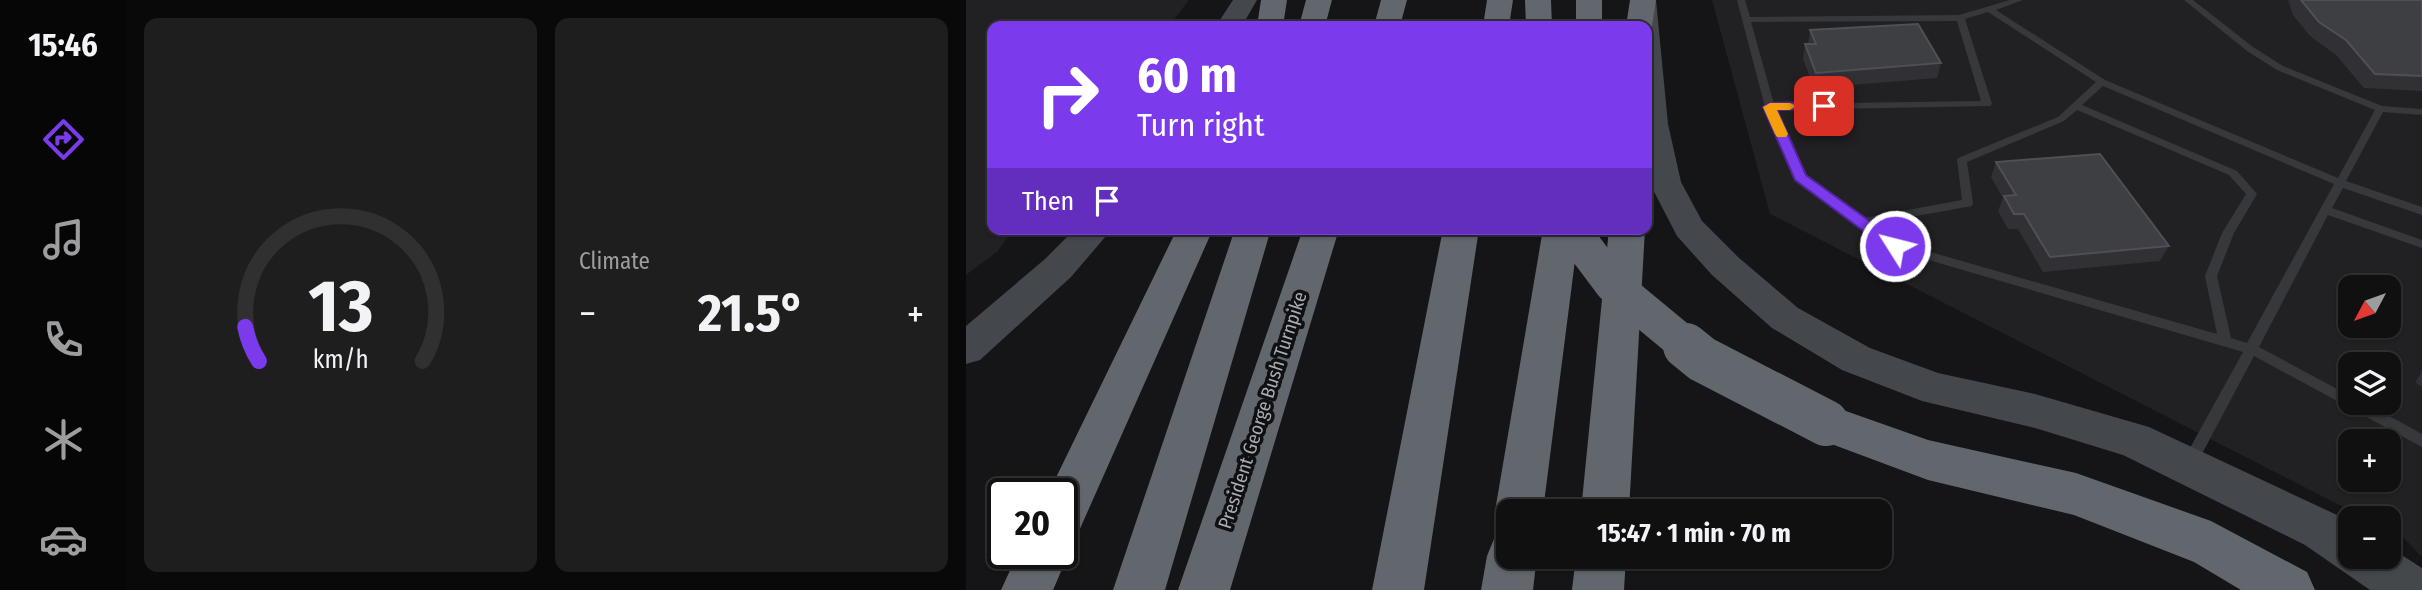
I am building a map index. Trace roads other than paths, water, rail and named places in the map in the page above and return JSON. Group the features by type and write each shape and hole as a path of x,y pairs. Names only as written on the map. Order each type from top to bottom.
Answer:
{"highway":[{"path":"1271,21 1274,0"},
{"path":"1314,21 1320,0"},
{"path":"1388,21 1394,0"},
{"path":"1497,21 1500,0"},
{"path":"1538,0 1539,21"},
{"path":"1589,21 1590,0"},
{"path":"1640,21 1644,0"},
{"path":"1078,481 1192,235"},
{"path":"1139,590 1251,235"},
{"name":"President George Bush Turnpike","path":"1204,590 1319,235"},
{"path":"1398,590 1460,235"},
{"path":"1521,499 1560,235"},
{"path":"1575,235 1612,285 1702,359 1826,423 1928,460 2076,494 2211,545 2289,590"},
{"path":"1606,499 1627,235"},
{"path":"1027,590 1037,569"},
{"path":"1507,590 1510,569"},
{"path":"1598,590 1600,569"}],"main road":[{"path":"1232,21 1245,0"},
{"path":"1644,0 1646,21"},
{"path":"1652,110 1665,182 1689,228 1725,266 1785,318 1856,359 1936,389 2035,411 2134,440 2321,530 2338,541"},
{"path":"966,349 1058,268 1089,235"},
{"path":"2381,569 2413,590"}],"lane":[{"path":"1741,0 1770,107 1800,177 1895,246 2251,349 2338,396"},
{"path":"1746,20 1960,18 2019,0"},
{"path":"2188,0 2280,68 2380,109 2422,112"},
{"path":"1989,9 2102,82 2340,183 2422,212"},
{"path":"1770,107 1987,104 1960,18"},
{"path":"1861,222 1968,203 1962,160 2061,120 2102,82"},
{"path":"2076,106 2232,173 2252,194 2228,233 2211,276 2225,342"},
{"path":"2188,466 2380,109"},
{"path":"2325,211 2422,244"},
{"path":"2374,415 2422,441"}]}
